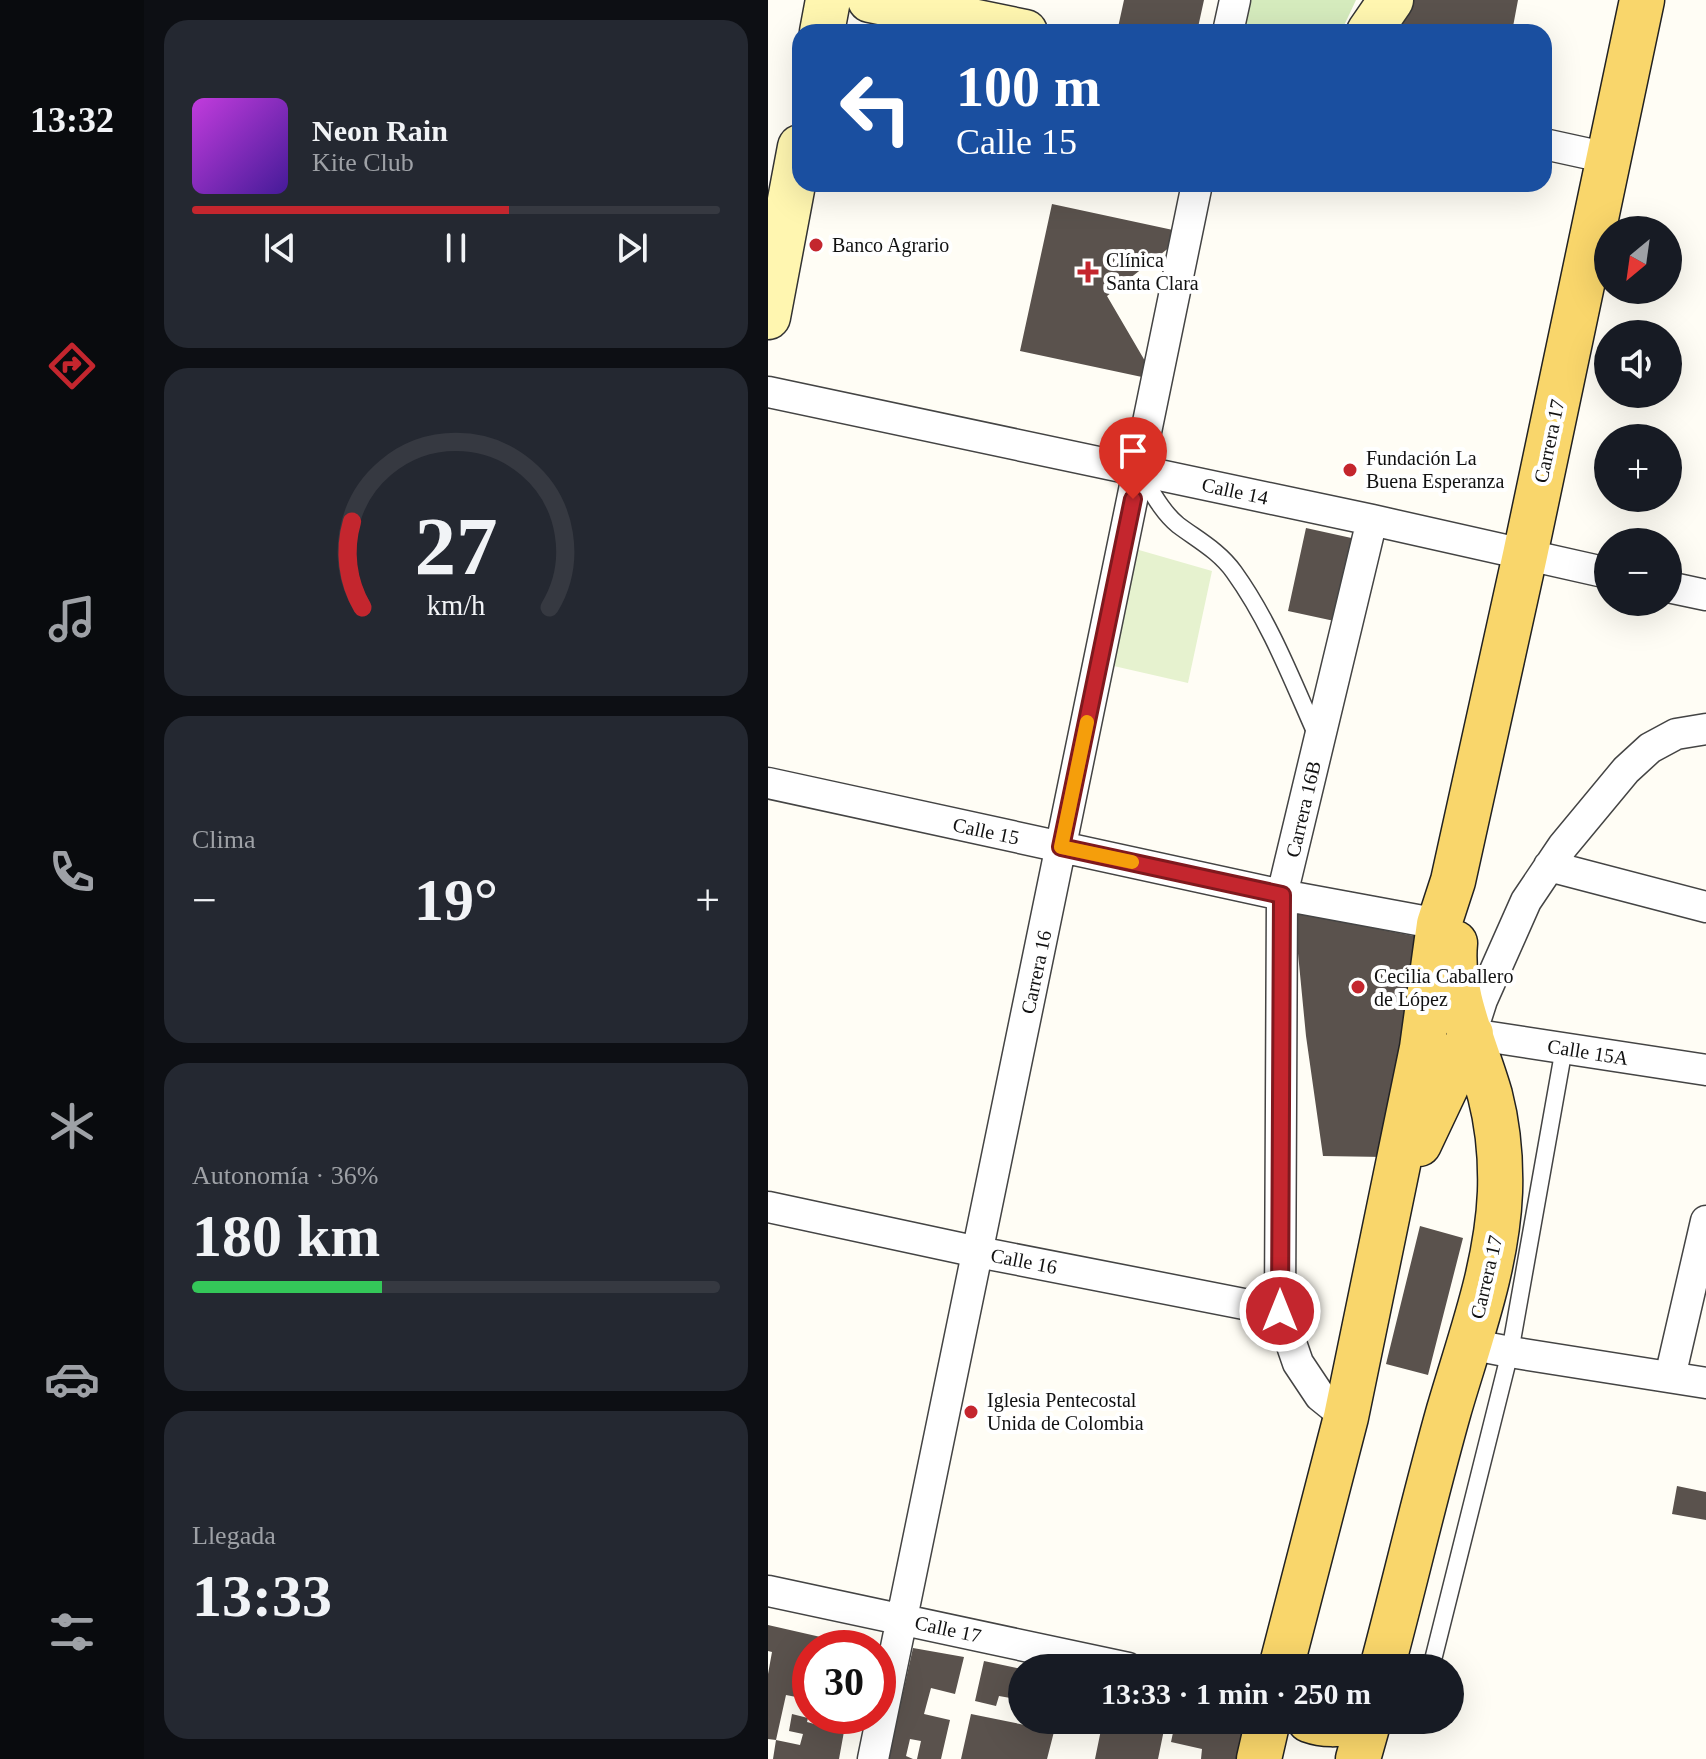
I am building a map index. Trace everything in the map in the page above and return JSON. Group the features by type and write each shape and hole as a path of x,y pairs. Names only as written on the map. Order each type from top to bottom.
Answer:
{"main road":[{"path":"824,24 828,0"},
{"path":"870,0 986,24"},
{"path":"1374,24 1391,0"},
{"name":"Carrera 17","path":"1285,1654 1346,1417 1422,1048 1439,924 1453,881 1525,555 1642,0"},
{"path":"768,317 792,190"},
{"name":"Carrera 17","path":"1386,1654 1449,1410 1490,1348 1492,1259 1498,1224 1500,1162 1491,1098 1457,992 1453,881"},
{"path":"1389,1208 1471,1034"},
{"path":"1259,1759 1265,1734"},
{"path":"1358,1759 1365,1734"}],"street":[{"path":"1230,24 1235,0"},
{"path":"1552,146 1608,158"},
{"name":"Carrera 16","path":"873,1759 1195,192"},
{"name":"Calle 14","path":"768,392 1594,570"},
{"name":"Carrera 16B","path":"1346,1417 1320,1396 1298,1363 1280,1311 1282,895 1372,520"},
{"path":"1682,590 1706,595"},
{"path":"1471,1034 1482,1000 1526,901 1563,846 1616,781 1650,748 1676,734 1706,729"},
{"name":"Calle 15","path":"768,783 1282,895 1439,924"},
{"path":"1549,866 1706,907"},
{"name":"Calle 15A","path":"1471,1034 1706,1070"},
{"name":"Calle 16","path":"768,1207 1280,1311"},
{"path":"1670,1377 1706,1224"},
{"path":"1490,1348 1706,1383"},
{"name":"Calle 17","path":"768,1591 1062,1654"}],"lane":[{"path":"1139,470 1164,511 1178,525 1210,546 1233,570 1269,630 1319,741"},
{"path":"1434,1654 1490,1348 1564,1048"}],"green space":[{"path":"1245,0 1356,0 1345,24 1240,24"},
{"path":"1132,548 1212,571 1188,683 1105,664"}],"building":[{"path":"1124,0 1204,0 1199,24 1119,24"},
{"path":"1407,0 1518,0 1514,24 1391,24"},
{"name":"Clínica Santa Clara","path":"1052,204 1173,230 1170,247 1107,296 1145,361 1142,377 1020,351"},
{"path":"1306,528 1356,539 1339,622 1288,611"},
{"name":"Cecilia Caballero de López","path":"1294,912 1424,938 1384,1157 1323,1156 1306,1036"},
{"path":"1420,1226 1463,1238 1428,1375 1386,1364"},
{"path":"1677,1486 1706,1492 1706,1520 1672,1514"},
{"path":"768,1625 792,1630 792,1696 786,1695 776,1740 768,1739 768,1674 772,1652 768,1651"},
{"path":"913,1648 964,1657 955,1694 931,1688 924,1714 950,1720 941,1759 917,1759 921,1741 910,1739 906,1756 913,1759 888,1759"},
{"path":"984,1661 1008,1666 1008,1698 999,1696 996,1706 975,1701"},
{"path":"971,1714 1008,1722 1008,1734 1053,1734 1047,1759 961,1759"},
{"path":"803,1734 844,1734 839,1759 773,1759 776,1740 800,1745"},
{"path":"1100,1734 1163,1734 1158,1759 1095,1759"},
{"path":"1173,1734 1247,1734 1243,1759 1201,1759 1202,1749 1171,1742"}],"slow traffic":[{"path":"1087,722 1061,847 1132,862"}],"place":[{"name":"Banco Agrario","path":"816,245"},
{"name":"Clínica Santa Clara","path":"1088,272"},
{"name":"Fundación La Buena Esperanza","path":"1350,470"},
{"name":"Cecilia Caballero de López","path":"1358,987"},
{"name":"Iglesia Pentecostal Unida de Colombia","path":"971,1412"}],"route":[{"path":"1133,499 1061,847 1282,895 1280,1311"}]}
